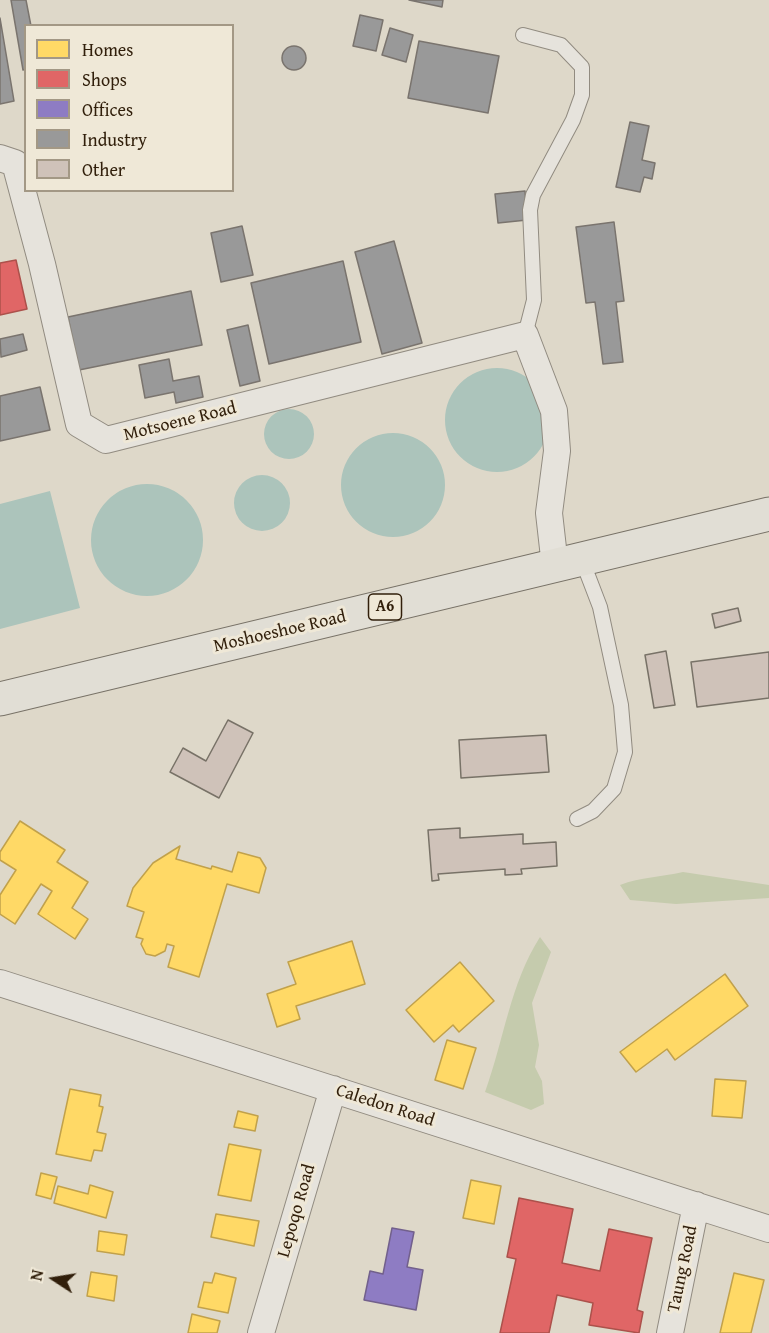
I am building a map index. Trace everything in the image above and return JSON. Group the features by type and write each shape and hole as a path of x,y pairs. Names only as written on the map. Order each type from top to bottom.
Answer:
{"main road":[{"name":"Moshoeshoe Road","path":"0,699 769,514"}],"street":[{"name":"Motsoene Road","path":"0,158 15,163 42,264 79,424 106,440 525,335"},
{"path":"525,335 554,411 556,451 549,513 568,563"},
{"name":"Caledon Road","path":"0,983 769,1229"},
{"name":"Lepoqo Road","path":"261,1333 333,1089"},
{"name":"Taung Road","path":"670,1333 696,1205"}],"lane":[{"path":"523,35 561,45 582,67 582,94 573,120 533,195 530,210 534,300 525,335"},
{"path":"568,563 600,607 621,705 625,752 614,789 592,811 577,819"}],"shaded area":[{"path":"497,368 517,372 534,383 545,400 549,420 545,440 534,457 517,468 497,472 477,468 460,457 449,440 445,420 449,400 460,383 477,372"},
{"path":"284,409 294,409 307,416 314,429 314,439 307,452 294,459 284,459 275,455 268,448 264,439 264,429 268,420 275,413"},
{"path":"393,433 413,437 430,448 441,465 445,485 441,505 430,522 413,533 393,537 373,533 356,522 345,505 341,485 345,465 356,448 373,437"},
{"path":"262,475 273,477 282,483 288,492 290,503 288,514 282,523 273,529 262,531 251,529 242,523 236,514 234,503 236,492 242,483 251,477"},
{"path":"147,484 168,488 187,500 199,519 203,540 199,561 187,580 168,592 147,596 126,592 107,580 95,561 91,540 95,519 107,500 126,488"},
{"path":"50,491 80,608 0,629 0,504"},
{"path":"683,872 769,885 769,898 676,904 630,900 620,885"},
{"path":"540,937 551,952 532,1003 539,1045 535,1067 542,1081 544,1104 531,1110 485,1092 514,993"}],"building: Homes":[{"path":"20,821 65,850 57,862 88,882 72,908 88,919 75,939 38,914 52,891 41,884 15,924 0,914 0,895 16,870 0,860 0,852"},
{"path":"180,846 176,859 211,869 212,866 232,872 238,852 260,858 266,868 259,893 227,884 199,977 168,967 174,946 167,944 165,951 155,956 146,954 141,944 143,939 136,937 144,912 127,906 133,888 153,863"},
{"path":"352,941 365,984 296,1006 300,1019 277,1027 267,994 296,984 288,962"},
{"path":"460,962 494,1001 459,1032 453,1025 434,1042 406,1010"},
{"path":"725,974 748,1006 675,1060 667,1049 636,1072 620,1052"},
{"path":"447,1040 476,1048 463,1089 435,1080"},
{"path":"715,1079 746,1081 742,1118 712,1116"},
{"path":"70,1089 101,1095 99,1106 103,1107 97,1132 106,1134 102,1151 94,1150 91,1161 56,1154"},
{"path":"238,1111 258,1116 255,1131 234,1127"},
{"path":"229,1144 261,1150 251,1201 218,1195"},
{"path":"41,1173 57,1177 51,1199 36,1195"},
{"path":"471,1180 501,1186 494,1224 463,1218"},
{"path":"90,1185 113,1192 106,1218 54,1203 58,1186 88,1194"},
{"path":"216,1214 259,1221 254,1246 211,1237"},
{"path":"99,1231 127,1235 124,1255 97,1251"},
{"path":"91,1272 117,1276 114,1301 87,1296"},
{"path":"215,1273 236,1278 228,1313 198,1307 204,1282 212,1283"},
{"path":"734,1273 764,1280 751,1333 720,1333"},
{"path":"192,1314 220,1321 217,1333 188,1333"}],"building: Shops":[{"path":"16,260 27,309 0,315 0,263"},
{"path":"519,1198 573,1209 562,1263 600,1271 609,1229 652,1238 637,1310 643,1312 639,1333 589,1325 593,1303 557,1295 549,1333 500,1333 516,1259 507,1257"}],"building: Offices":[{"path":"392,1228 414,1232 407,1267 423,1270 416,1310 364,1300 370,1271 383,1274"}],"building: Industry":[{"path":"11,0 26,0 31,24 24,24 23,70"},
{"path":"409,0 443,0 442,7"},
{"path":"360,15 383,20 376,51 353,46"},
{"path":"0,18 14,101 0,104"},
{"path":"390,28 413,35 406,62 382,55"},
{"path":"419,41 499,56 488,113 408,98"},
{"path":"289,46 299,46 306,53 306,63 299,70 289,70 282,63 282,53"},
{"path":"630,122 649,126 642,160 655,163 652,179 644,177 640,192 616,187"},
{"path":"525,191 527,220 498,223 495,194"},
{"path":"614,222 624,301 616,302 623,362 603,364 595,302 586,303 576,227"},
{"path":"242,226 253,275 221,282 211,233"},
{"path":"394,241 422,343 382,354 355,252"},
{"path":"343,261 361,342 269,364 251,283"},
{"path":"191,291 202,345 79,370 68,317"},
{"path":"248,325 260,381 240,386 227,330"},
{"path":"23,334 27,350 1,357 0,339"},
{"path":"169,359 173,381 199,376 203,397 176,403 174,392 145,398 139,365"},
{"path":"40,387 50,430 0,441 0,396"}],"building: Other":[{"path":"738,608 741,621 715,628 712,614"},
{"path":"666,651 675,705 654,708 645,655"},
{"path":"769,652 769,698 697,707 691,662"},
{"path":"228,720 253,733 219,798 170,772 183,748 206,761"},
{"path":"546,735 549,772 461,778 459,740"},
{"path":"460,828 460,838 523,834 523,844 556,842 557,866 521,869 522,874 505,875 505,869 438,874 439,880 432,881 428,830"}]}
